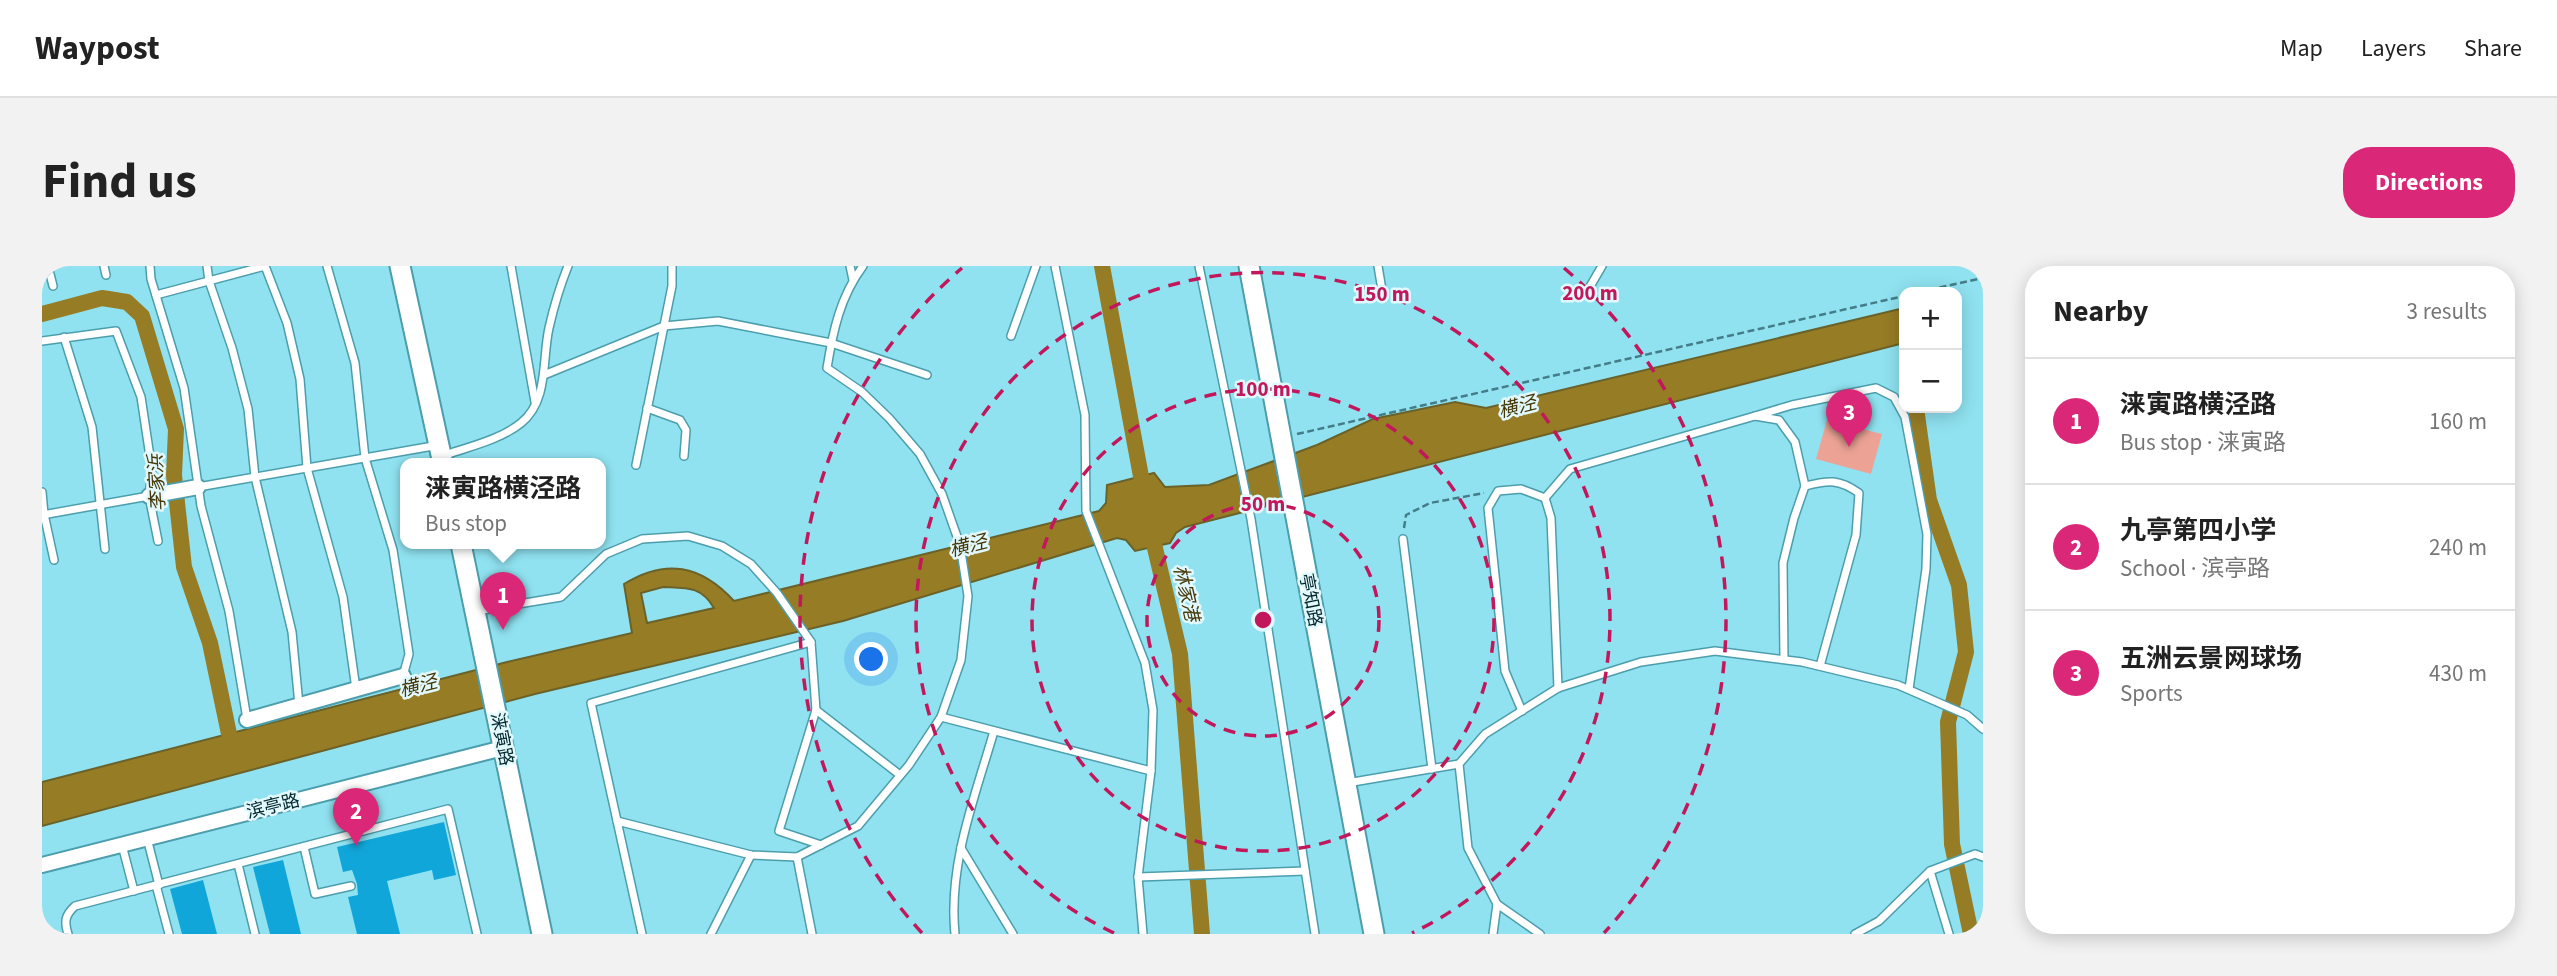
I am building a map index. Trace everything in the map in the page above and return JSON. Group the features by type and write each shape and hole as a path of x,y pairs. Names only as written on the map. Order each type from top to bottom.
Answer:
{"street":[{"path":"400,266 441,455"},
{"name":"亭知路","path":"1249,266 1374,934"},
{"path":"149,496 198,487"},
{"name":"涞寅路","path":"462,549 542,934"},
{"path":"247,720 403,676"},
{"name":"滨亭路","path":"42,865 503,748"}],"lane":[{"path":"48,266 53,286"},
{"path":"104,266 106,275"},
{"path":"142,266 151,279"},
{"path":"150,266 151,279 184,388 201,506 229,611 247,720"},
{"path":"207,266 208,281 232,348 248,409 255,477 292,632 299,705"},
{"path":"156,295 265,266 287,323 300,379 307,468 343,597 356,689"},
{"path":"327,266 355,363 365,458 393,550 409,654 403,676"},
{"path":"511,266 535,407"},
{"path":"198,487 365,458 441,455 509,432 524,422 535,407 544,375 548,331 557,294 568,266"},
{"path":"636,464 672,286 671,266"},
{"path":"850,266 853,280"},
{"path":"617,821 751,855 797,857 858,826 900,775 941,717 961,660 968,596 960,545 942,494 920,454 862,391 827,368 836,317 853,280 863,266"},
{"path":"1011,336 1036,266"},
{"path":"1055,266 1085,415 1086,511 1145,663 1153,710 1146,827 1138,877 1143,934"},
{"path":"1199,266 1251,519 1315,934"},
{"path":"1378,266 1383,296"},
{"path":"1588,290 1602,266"},
{"path":"544,375 664,326 718,321 831,343 928,375"},
{"path":"42,341 116,331 141,397 152,470 149,496 158,541"},
{"path":"64,337 92,427 105,549"},
{"path":"1545,498 1570,469 1792,405 1876,388 1894,397 1905,416 1927,534 1926,569 1909,689"},
{"path":"647,408 680,420 686,430 684,456"},
{"path":"1755,416 1779,420 1795,442 1805,486 1783,563 1784,659"},
{"path":"1805,486 1823,481 1844,483 1859,493 1856,535 1820,666"},
{"path":"1522,711 1505,671 1488,508 1497,491 1521,489 1545,498"},
{"path":"42,492 43,514 54,560"},
{"path":"43,514 149,496"},
{"path":"1545,498 1551,519 1558,688"},
{"path":"475,611 561,597 606,554 642,539 688,537 722,545 751,564 777,593 811,642 816,710 779,831 821,845"},
{"path":"1403,539 1432,769"},
{"path":"642,934 591,703 811,642"},
{"path":"1347,783 1459,764 1485,734 1558,688 1641,662 1715,651 1820,666 1909,689 1967,715 1983,729"},
{"path":"816,710 900,775"},
{"path":"941,717 1151,771"},
{"path":"955,934 953,909 960,847 994,731"},
{"path":"1459,764 1468,848 1497,905 1541,934"},
{"path":"68,934 65,924 67,913 75,906 448,809 477,934"},
{"path":"147,838 169,934"},
{"path":"122,845 134,891"},
{"path":"304,847 315,894 351,886"},
{"path":"960,847 1013,934"},
{"path":"711,934 751,855"},
{"path":"1855,934 1879,921 1930,871 1979,855"},
{"path":"797,857 812,934"},
{"path":"238,864 255,934"},
{"path":"1138,877 1306,871"},
{"path":"1930,871 1948,934"},
{"path":"1493,934 1497,905"}],"path":[{"path":"1942,287 1983,278"},
{"path":"1280,438 1899,297"},
{"path":"1403,539 1406,515 1430,503 1497,491"}],"shaded area":[{"path":"1827,420 1882,434 1871,474 1816,459"}],"water":[{"name":"横泾","path":"1899,309 1899,344 1185,527 1176,533 1170,543 1135,551 1126,540 1117,538 843,621 535,694 42,826 42,782 507,662 632,633 624,584 654,571 669,568 696,573 722,589 734,601 1099,511 1106,503 1107,485 1154,473 1165,487 1209,485 1317,445 1373,419 1455,402 1486,408","holes":["663,587 686,588 704,596 714,608 647,623 641,593"]}],"building":[{"path":"444,822 456,875 434,880 432,870 387,881 400,934 357,934 348,897 358,895 357,884 352,870 343,872 337,847"},
{"path":"283,860 301,934 270,934 253,867"},
{"path":"203,880 217,934 182,934 170,889"}],"waterway":[{"name":"林家港","path":"1102,266 1145,498"},
{"name":"李家浜","path":"42,314 102,298 127,302 142,316 176,429 174,475 184,567 210,643 233,753"},
{"path":"1917,413 1929,500 1959,585 1966,652 1948,722 1952,844 1971,934"},
{"name":"林家港","path":"1150,527 1180,654 1202,934"}],"place":[{"name":"五洲云景网球场","path":"1849,447"},
{"name":"涞寅路横泾路","path":"503,630"},
{"name":"九亭第四小学","path":"356,846"}]}
